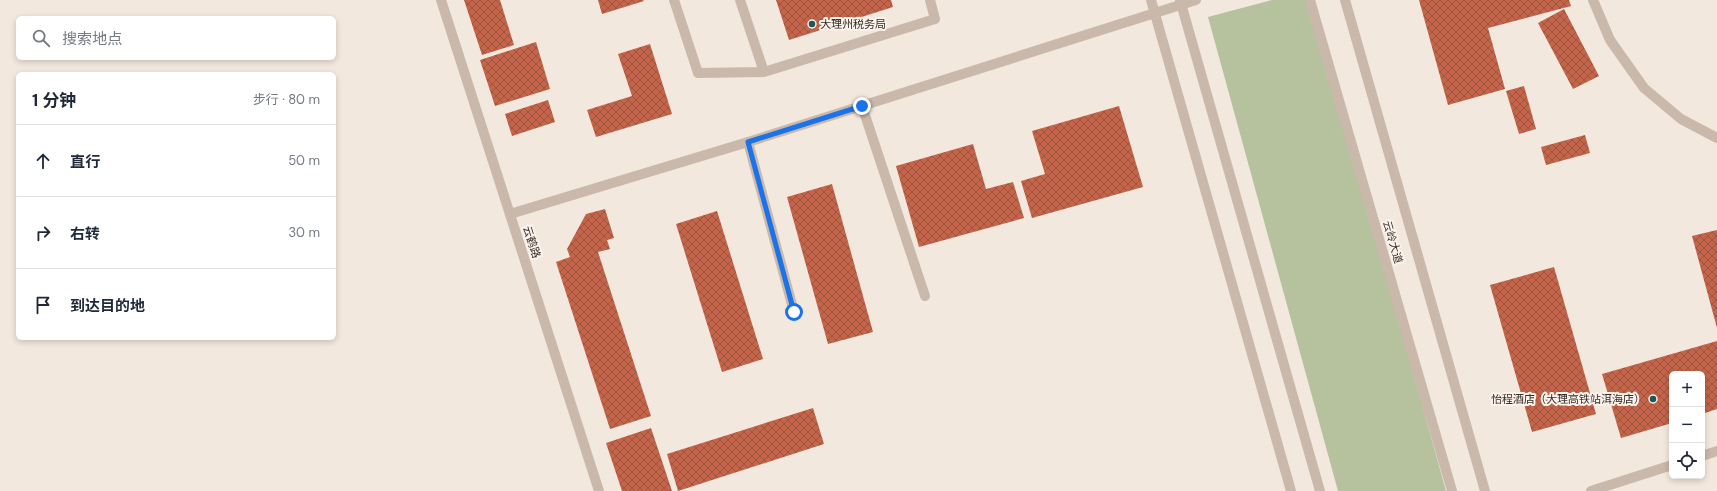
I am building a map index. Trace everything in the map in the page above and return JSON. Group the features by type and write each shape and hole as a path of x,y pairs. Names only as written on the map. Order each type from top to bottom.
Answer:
{"street":[{"name":"云鹤路","path":"441,0 599,491"},
{"path":"674,0 698,73 764,72 935,19 930,0"},
{"path":"740,0 764,72"},
{"path":"1151,0 1290,491"},
{"path":"510,214 862,106 1155,13 1181,2 1196,0"},
{"name":"云岭大道","path":"1310,0 1452,491"},
{"path":"1345,0 1484,491"},
{"path":"1593,0 1610,40 1644,88 1681,119 1717,138"},
{"path":"1181,2 1320,491"},
{"path":"862,106 925,296"},
{"path":"748,142 794,312"},
{"path":"1705,455 1717,451"},
{"path":"1591,491 1669,466"}],"green space":[{"path":"1272,0 1310,0 1446,491 1338,491 1208,17"}],"building":[{"path":"464,0 500,0 514,45 482,55"},
{"path":"598,0 643,0 644,1 602,14"},
{"name":"大理州税务局","path":"776,0 891,0 893,7 789,40"},
{"path":"1419,0 1569,0 1571,6 1488,28 1505,89 1448,105"},
{"path":"1564,9 1599,76 1573,89 1538,23"},
{"path":"536,42 550,89 495,106 480,60"},
{"path":"650,44 672,114 596,137 587,110 632,96 618,54"},
{"path":"1524,86 1536,129 1519,134 1506,91"},
{"path":"548,100 555,122 512,136 505,114"},
{"path":"1119,106 1143,187 1032,218 1021,181 1045,174 1032,131"},
{"path":"1585,135 1590,153 1546,165 1541,147"},
{"path":"973,144 986,189 1013,182 1024,218 919,247 896,166"},
{"path":"832,184 873,332 828,344 787,197"},
{"path":"605,209 614,238 607,240 610,249 598,252 651,416 610,429 556,262 570,257 567,249 586,214"},
{"path":"717,211 763,359 722,372 676,224"},
{"path":"1717,230 1717,328 1692,236"},
{"path":"1554,267 1596,414 1532,432 1490,285"},
{"path":"1717,341 1717,409 1705,413 1705,371 1669,371 1669,424 1621,438 1602,374"},
{"path":"813,408 824,444 678,491 667,454"},
{"path":"651,428 672,491 622,491 606,443"}],"place":[{"name":"大理州税务局","path":"812,24"},
{"name":"怡程酒店（大理高铁站洱海店）","path":"1653,399"}],"route":[{"path":"794,312 748,142 862,106"}]}
